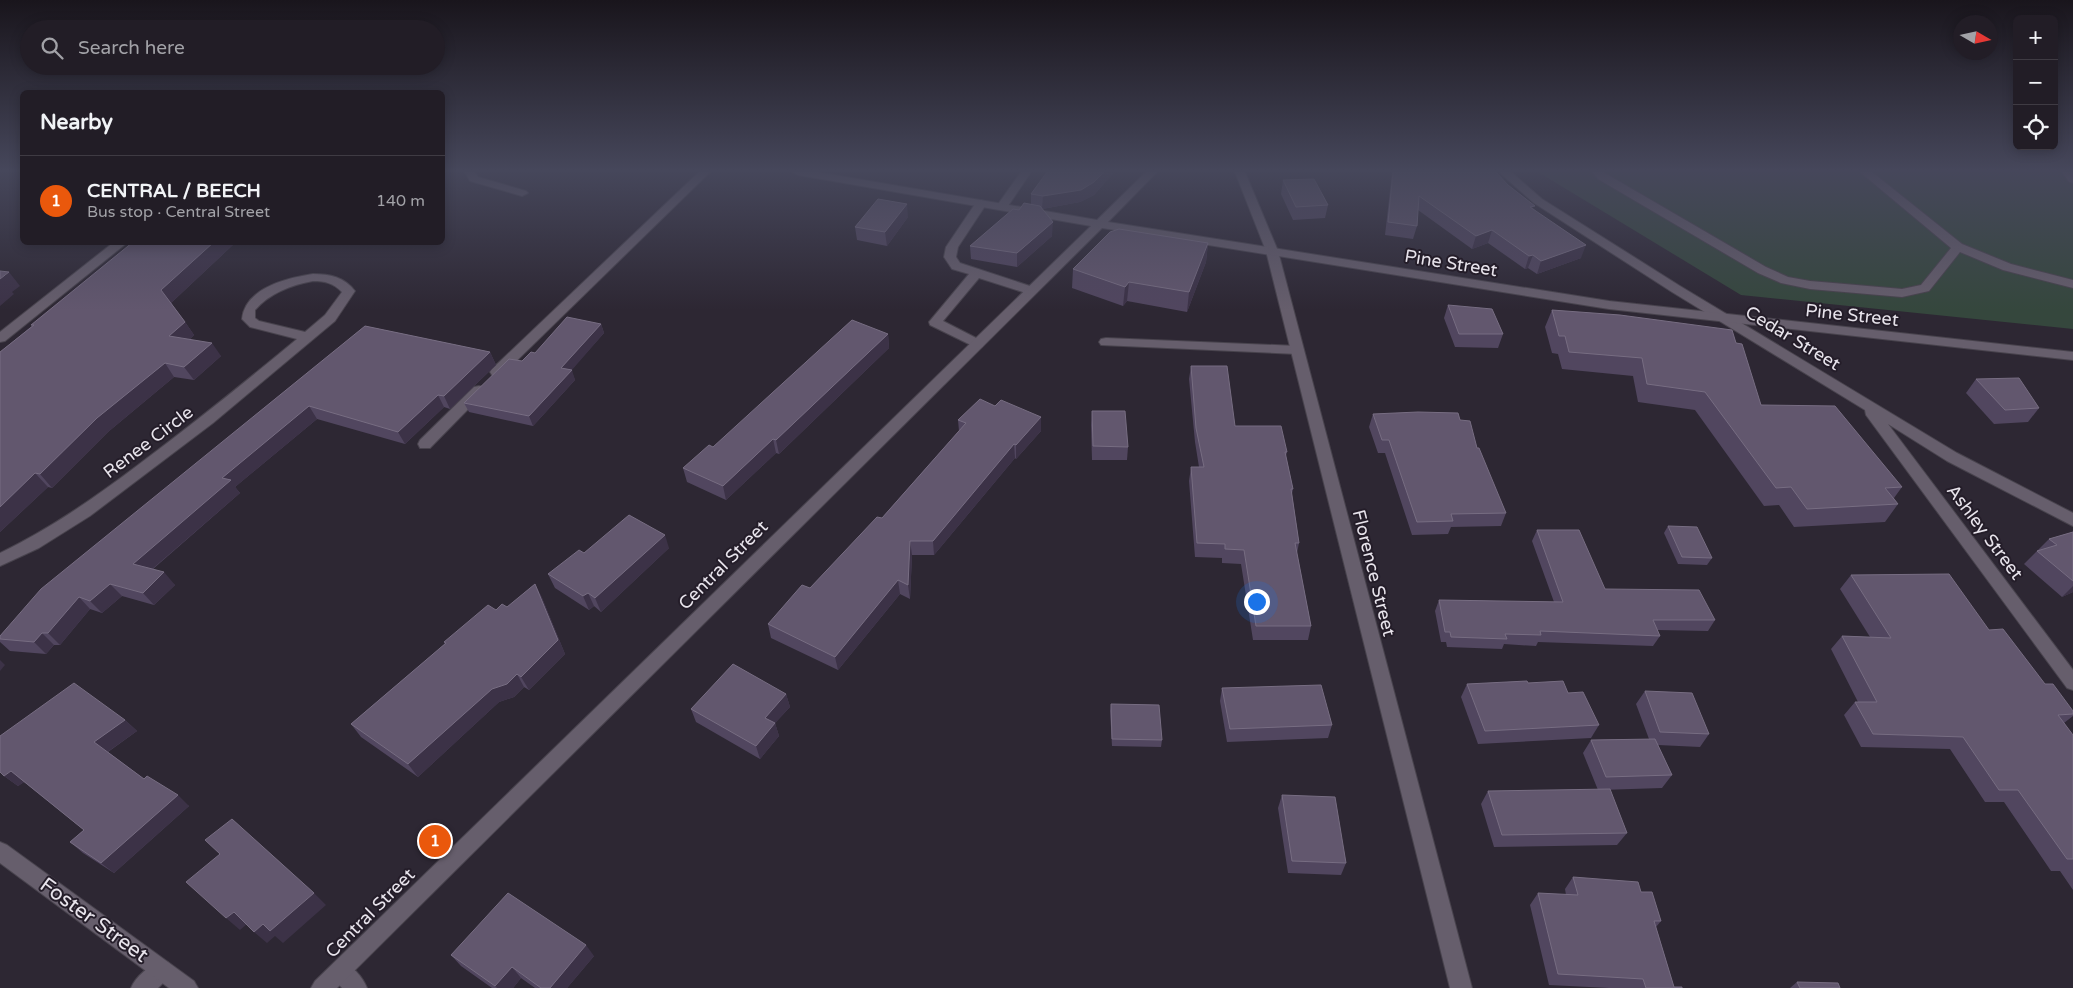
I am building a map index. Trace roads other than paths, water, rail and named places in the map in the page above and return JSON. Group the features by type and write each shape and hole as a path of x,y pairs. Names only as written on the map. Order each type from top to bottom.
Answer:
{"street":[{"path":"425,444 658,218"},
{"path":"970,218 952,247 950,257 956,266 1032,291"},
{"name":"Pine Street","path":"1067,218 1492,288 1609,305 2073,356"},
{"name":"Central Street","path":"322,988 1107,218"},
{"name":"Florence Street","path":"1259,218 1272,251 1460,988"},
{"name":"Cedar Street","path":"1564,218 1724,319 1952,457 2073,520"},
{"path":"1671,218 1762,270 1785,280 1810,285 1902,293 1925,288 1958,247"},
{"path":"1922,218 1958,247 2007,267 2073,284"},
{"path":"0,338 118,245"},
{"path":"976,273 935,322 978,344"},
{"name":"Renee Circle","path":"0,560 49,534 117,489 208,420 307,337 339,309 348,296 349,291 346,286 332,279 323,278 293,281 263,294 248,310 248,319 255,324 307,337"},
{"path":"1106,342 1297,350"},
{"name":"Ashley Street","path":"1866,404 2073,683"},
{"name":"Foster Street","path":"0,851 187,988"},
{"path":"142,988 162,970"},
{"path":"340,971 356,988"}],"place":[{"name":"CENTRAL / BEECH","path":"435,841"}]}
